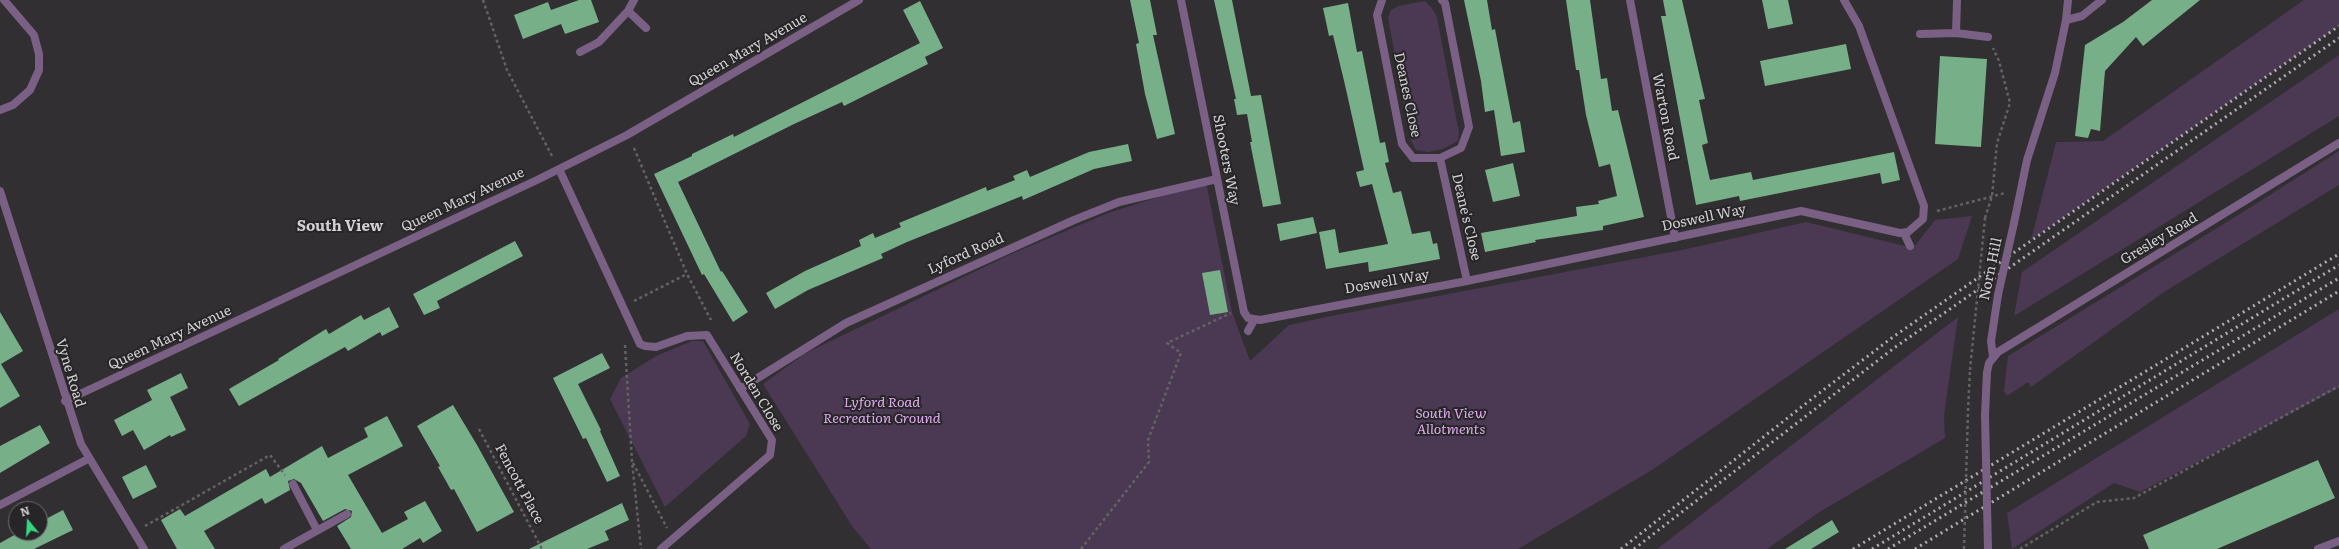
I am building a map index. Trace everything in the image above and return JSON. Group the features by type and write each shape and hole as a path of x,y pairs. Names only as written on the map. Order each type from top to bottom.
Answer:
{"street":[{"path":"0,110 13,105 30,90 39,70 39,54 34,35 4,0"},
{"path":"580,52 599,42 628,11 634,0"},
{"name":"Shooters Way","path":"1181,0 1244,312"},
{"name":"Deanes Close","path":"1382,0 1378,15 1402,144 1413,158 1440,158 1461,148 1469,127 1445,3 1442,0"},
{"name":"Warton Road","path":"1630,0 1675,238"},
{"path":"1844,0 1859,26 1920,190 1925,214 1921,222 1904,233 1910,246"},
{"path":"1956,0 1956,33"},
{"name":"Norn Hill","path":"1988,549 1986,415 1987,372 1993,357 1991,341 1998,295 2027,160 2055,73 2066,20 2068,0"},
{"path":"2066,20 2082,16 2102,0"},
{"name":"Queen Mary Avenue","path":"65,401 559,169 627,135 857,1"},
{"path":"628,11 646,28"},
{"path":"1920,34 1956,33 1988,37"},
{"name":"Gresley Road","path":"1993,357 2005,346 2233,210 2339,143"},
{"name":"Deane's Close","path":"1440,158 1467,281"},
{"name":"Norden Close","path":"559,169 640,344 656,347 687,336 707,335 772,440 770,455 661,549"},
{"name":"Lyford Road","path":"740,389 846,323 1011,248 1119,202 1217,179"},
{"name":"Vyne Road","path":"0,191 65,401 88,459 144,549"},
{"name":"Doswell Way","path":"1254,320 1268,319 1467,281 1802,211 1904,233"},
{"path":"0,219 8,214"},
{"path":"1244,312 1248,318 1254,320 1248,331"},
{"path":"0,505 88,459"},
{"path":"292,484 317,530"},
{"path":"284,549 347,514"},
{"path":"2318,549 2339,541"}],"path":[{"path":"484,0 507,70 552,156"},
{"path":"1964,549 1970,370 1985,218 1992,196 1997,143 2010,103 1999,62 1988,37"},
{"path":"634,148 687,274 711,320"},
{"path":"1925,214 2004,193"},
{"path":"623,307 687,274"},
{"path":"1081,549 1149,462 1148,440 1181,354 1167,343 1232,312 1244,312"},
{"path":"625,338 632,461 641,549"},
{"path":"2020,549 2097,502 2134,498 2339,386"},
{"name":"Fencott Place","path":"479,429 542,549"},
{"path":"134,532 270,455 292,484"},
{"path":"632,461 667,528"}],"green space":[{"path":"2304,0 2339,0 2339,26 2031,240 2056,142 2103,141"},
{"path":"1425,1 1432,8 1437,17 1459,133 1458,141 1443,149 1428,152 1416,150 1411,141 1388,18 1391,10 1398,6"},
{"path":"2339,55 2339,116 2014,316 2022,272"},
{"path":"2339,151 2339,185 2164,292 2031,387 2028,382 2007,396 2004,391 2008,356 2243,212"},
{"path":"1206,182 1232,312 1250,361 1289,325 1331,316 1682,250 1806,222 1913,248 1935,220 1972,216 1958,259 1652,470 1518,549 871,549 852,526 763,384 804,354 1009,255 1108,213"},
{"path":"2339,309 2339,388 2140,492 2114,483 2012,549 2007,513"},
{"path":"1958,317 1944,415 1945,438 1818,513 1767,549 1657,549"},
{"path":"692,341 703,341 750,424 746,436 665,507 610,399 621,378 656,356"}],"building":[{"path":"579,0 591,0 599,22 565,34 561,24 523,39 514,15 548,2 551,10"},
{"path":"1130,0 1150,0 1157,35 1153,35 1175,134 1157,139 1145,94 1136,44 1139,43"},
{"path":"1214,0 1232,0 1251,96 1261,95 1281,204 1263,207 1250,142 1252,142 1247,114 1237,115 1234,99 1236,99"},
{"path":"1464,0 1487,0 1492,30 1495,29 1513,123 1520,121 1525,152 1501,156 1494,110 1485,112 1481,81"},
{"path":"1566,0 1590,0 1601,79 1607,78 1612,111 1618,110 1644,217 1603,226 1603,230 1535,240 1536,242 1485,252 1481,233 1577,216 1576,207 1599,204 1598,201 1617,196 1610,164 1599,167 1586,115 1579,70 1576,70"},
{"path":"1663,0 1682,0 1705,99 1699,100 1708,143 1702,145 1710,180 1751,172 1753,180 1894,152 1900,180 1882,184 1880,173 1740,201 1739,196 1696,205 1661,16 1666,16"},
{"path":"1762,0 1788,0 1793,24 1768,29"},
{"path":"2152,0 2200,0 2143,46 2136,37 2105,71 2100,131 2091,129 2088,138 2075,136 2085,45 2123,22"},
{"path":"920,1 943,48 925,57 928,64 844,106 842,102 794,124 678,182 721,272 722,271 748,312 733,322 704,274 702,275 654,174 733,134 734,137 920,43 903,10"},
{"path":"1348,3 1357,52 1362,51 1380,143 1385,142 1389,162 1385,163 1393,193 1401,191 1412,234 1430,231 1433,244 1437,243 1440,259 1369,272 1368,262 1326,269 1319,232 1335,229 1339,253 1388,244 1372,184 1360,187 1356,172 1364,170 1333,35 1329,36 1323,8"},
{"path":"1846,44 1851,69 1765,86 1760,61"},
{"path":"1940,56 1987,59 1981,147 1935,144"},
{"path":"1128,144 1132,161 1094,169 1023,200 1022,196 907,242 881,254 883,258 808,290 775,309 766,293 805,271 861,246 859,240 873,233 875,238 901,227 899,223 986,187 987,191 1015,180 1013,176 1027,170 1030,177 1089,152"},
{"path":"1513,163 1520,196 1493,202 1485,170"},
{"path":"1313,217 1317,233 1280,241 1277,224"},
{"path":"515,241 523,256 437,301 440,308 424,315 413,294"},
{"path":"1220,270 1228,312 1210,315 1202,273"},
{"path":"389,307 399,327 382,336 380,332 348,351 345,347 239,406 229,389 279,360 278,359 326,329 329,334 361,315 364,320"},
{"path":"0,312 23,351 1,364 20,396 0,408"},
{"path":"602,353 610,368 578,384 601,430 600,431 620,476 607,482 586,438 583,439 553,378"},
{"path":"181,373 188,388 170,397 186,430 171,437 170,435 144,450 133,430 122,436 114,420 152,400 147,390"},
{"path":"453,405 514,512 477,532 454,489 451,490 438,467 440,466 417,426"},
{"path":"387,416 403,446 348,475 382,533 408,519 404,512 425,501 442,531 423,543 420,538 402,549 351,549 337,526 351,517 352,511 345,509 323,521 301,483 294,479 288,481 290,490 265,504 262,498 204,531 215,549 177,549 161,520 180,509 185,516 266,469 270,477 322,446 328,458 368,437 364,428"},
{"path":"40,425 50,443 0,473 0,446"},
{"path":"2318,460 2335,498 2217,549 2149,549 2143,535"},
{"path":"146,465 157,487 133,499 122,477"},
{"path":"622,503 629,520 605,531 609,540 587,549 529,549"},
{"path":"63,510 73,530 34,549 0,549 0,543 8,539 8,541 48,541 48,518"},
{"path":"1832,520 1839,532 1811,549 1785,549"}],"railway":[{"path":"1621,549 1893,337 2339,26"},
{"path":"1634,549 1894,348 2339,38"},
{"path":"1853,549 2339,254"},
{"path":"1872,549 2339,265"},
{"path":"1888,549 2339,278"},
{"path":"1915,549 2339,291"}],"district":[{"name":"South View","path":"340,227"}],"park label":[{"name":"Lyford Road Recreation Ground","path":"882,412"},
{"name":"South View Allotments","path":"1451,422"}]}
